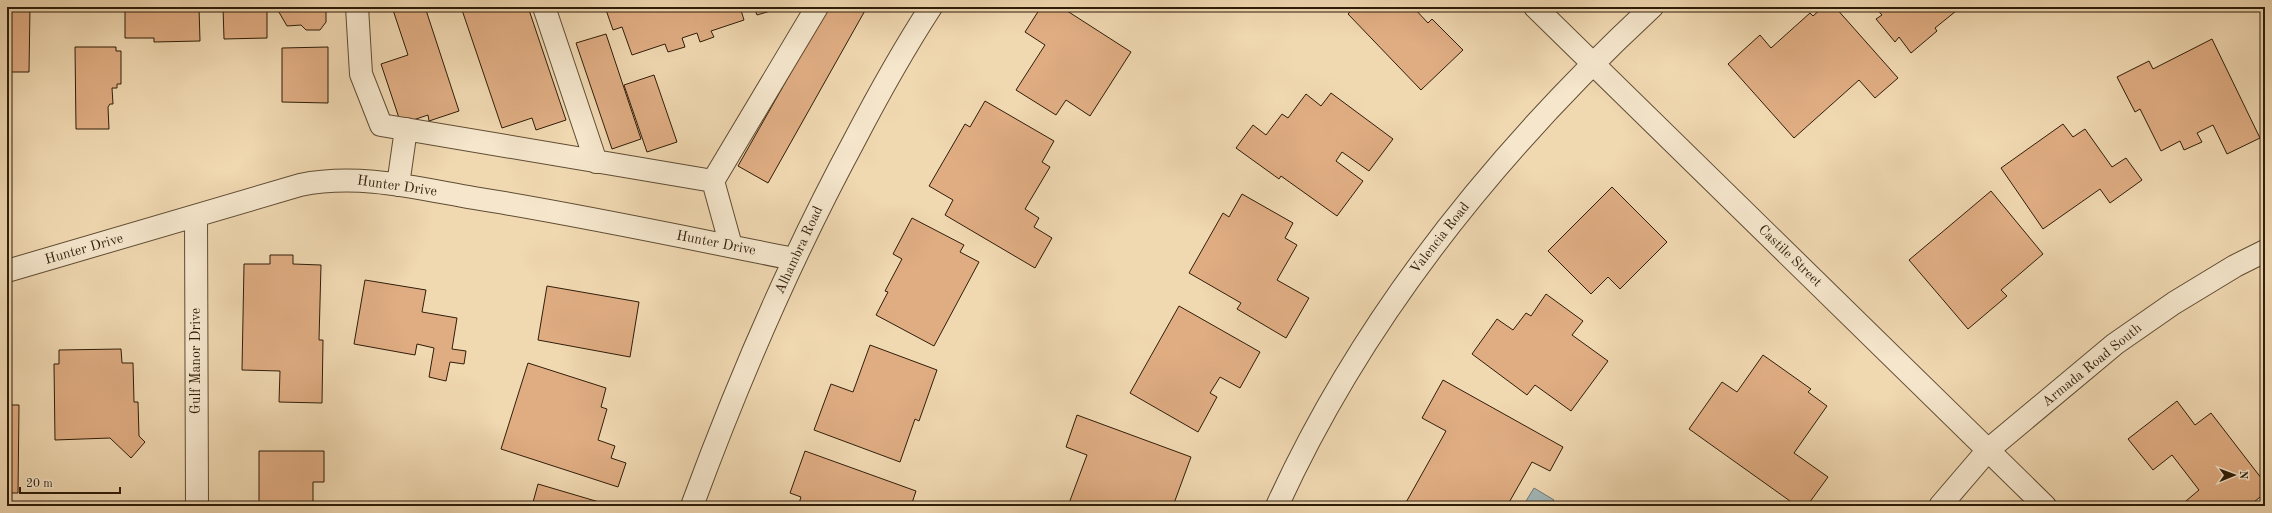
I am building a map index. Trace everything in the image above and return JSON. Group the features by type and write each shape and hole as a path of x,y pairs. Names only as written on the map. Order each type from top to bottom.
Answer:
{"street":[{"path":"357,7 361,74 380,125 713,181"},
{"path":"544,7 596,162"},
{"path":"731,246 713,181 817,7"},
{"name":"Alhambra Road","path":"692,506 725,416 794,259 829,186 867,115 915,31 931,7"},
{"name":"Castile Street","path":"1535,7 2044,506"},
{"name":"Valencia Road","path":"1277,506 1326,408 1374,330 1413,273 1463,208 1592,63 1652,7"},
{"path":"398,185 406,129"},
{"name":"Hunter Drive","path":"7,271 288,188 319,181 359,180 511,204 794,259"},
{"name":"Gulf Manor Drive","path":"196,216 196,506"},
{"name":"Armada Road South","path":"1940,506 1988,450 2116,344 2174,303 2235,266 2265,251"}],"shaded area":[{"path":"1534,488 1554,500 1550,506 1523,506"}],"building":[{"path":"7,7 30,7 29,72 7,72"},
{"path":"83,7 199,7 200,41 154,42 154,38 125,38 125,9 83,10"},
{"path":"223,7 267,7 267,38 224,39"},
{"path":"276,7 326,7 326,22 320,30 306,30 301,25 287,26"},
{"path":"392,7 425,7 459,111 429,121 428,115 401,124 381,64 408,55"},
{"path":"461,7 528,7 566,120 536,130 532,118 502,128"},
{"path":"605,7 740,7 744,20 711,31 714,37 700,42 697,33 682,38 685,47 668,52 665,44 632,55 622,27 613,30"},
{"path":"754,7 784,7 757,15"},
{"path":"828,7 867,7 768,183 738,166"},
{"path":"1041,7 1061,7 1131,52 1090,116 1066,100 1056,115 1016,90 1045,45 1025,32"},
{"path":"1355,7 1413,7 1428,23 1432,19 1463,50 1421,90 1348,14"},
{"path":"1823,7 1835,7 1898,78 1875,98 1859,80 1794,138 1728,64 1760,35 1771,48 1810,13 1813,16"},
{"path":"1875,7 1961,7 1935,28 1937,31 1911,53 1899,37 1895,42 1876,19 1882,15"},
{"path":"606,34 641,139 612,149 576,43"},
{"path":"2212,39 2260,138 2227,154 2213,125 2197,133 2202,142 2184,150 2180,141 2161,151 2140,109 2135,112 2117,77 2149,61 2153,69"},
{"path":"75,47 116,47 116,51 121,51 121,84 117,84 117,88 112,88 113,104 110,104 108,107 109,129 76,129"},
{"path":"328,47 328,103 282,102 282,48"},
{"path":"654,75 677,142 647,152 624,85"},
{"path":"1331,93 1393,139 1369,171 1342,152 1336,161 1363,181 1337,216 1281,176 1279,179 1236,148 1253,125 1266,135 1282,114 1288,118 1306,94 1321,106"},
{"path":"985,101 1054,141 1042,162 1050,167 1025,209 1039,218 1034,227 1052,238 1035,268 945,215 953,200 929,186 965,124 970,127"},
{"path":"2063,124 2073,137 2085,129 2112,167 2126,158 2142,180 2110,203 2100,189 2043,229 2001,168"},
{"path":"1612,187 1667,242 1620,289 1608,277 1591,294 1548,251"},
{"path":"1991,191 2043,254 2001,290 2007,296 1968,329 1909,260"},
{"path":"1242,194 1293,223 1285,238 1297,245 1277,280 1309,298 1286,338 1237,309 1241,303 1189,273 1223,213 1229,217"},
{"path":"912,218 964,245 960,252 979,262 934,346 876,315 888,292 885,291 902,259 893,254"},
{"path":"270,255 293,255 293,264 321,265 319,340 323,340 322,403 279,402 280,371 242,370 244,264 270,264"},
{"path":"365,280 426,290 422,312 457,318 452,349 466,351 464,364 450,362 446,381 429,377 434,348 417,344 415,355 354,344"},
{"path":"547,286 639,302 630,357 538,340"},
{"path":"1546,294 1583,321 1572,335 1608,361 1571,411 1535,385 1527,395 1472,354 1497,319 1513,330 1526,313 1531,316"},
{"path":"1179,306 1260,352 1240,388 1220,377 1210,393 1217,397 1198,432 1130,393"},
{"path":"870,345 937,370 919,421 915,419 900,462 814,430 831,384 853,392"},
{"path":"121,349 122,363 133,363 134,402 138,402 139,436 145,442 131,458 110,438 55,440 54,364 59,364 59,350"},
{"path":"1763,355 1811,389 1808,392 1827,406 1794,453 1828,477 1807,506 1797,506 1689,429 1722,382 1737,392"},
{"path":"528,363 606,388 601,407 607,409 598,440 615,446 611,458 626,463 618,487 501,449"},
{"path":"1443,380 1563,447 1550,471 1532,462 1507,506 1404,506 1446,431 1422,418"},
{"path":"2177,401 2195,425 2211,413 2265,483 2265,493 2249,506 2180,506 2199,490 2172,455 2153,470 2128,439"},
{"path":"7,405 19,405 18,493 7,493"},
{"path":"1077,415 1191,457 1173,506 1068,506 1087,455 1066,447"},
{"path":"259,451 324,451 324,482 313,482 313,506 259,506"},
{"path":"805,451 916,491 911,506 798,506 801,497 790,493"},
{"path":"538,484 599,502 598,506 532,506"}]}
